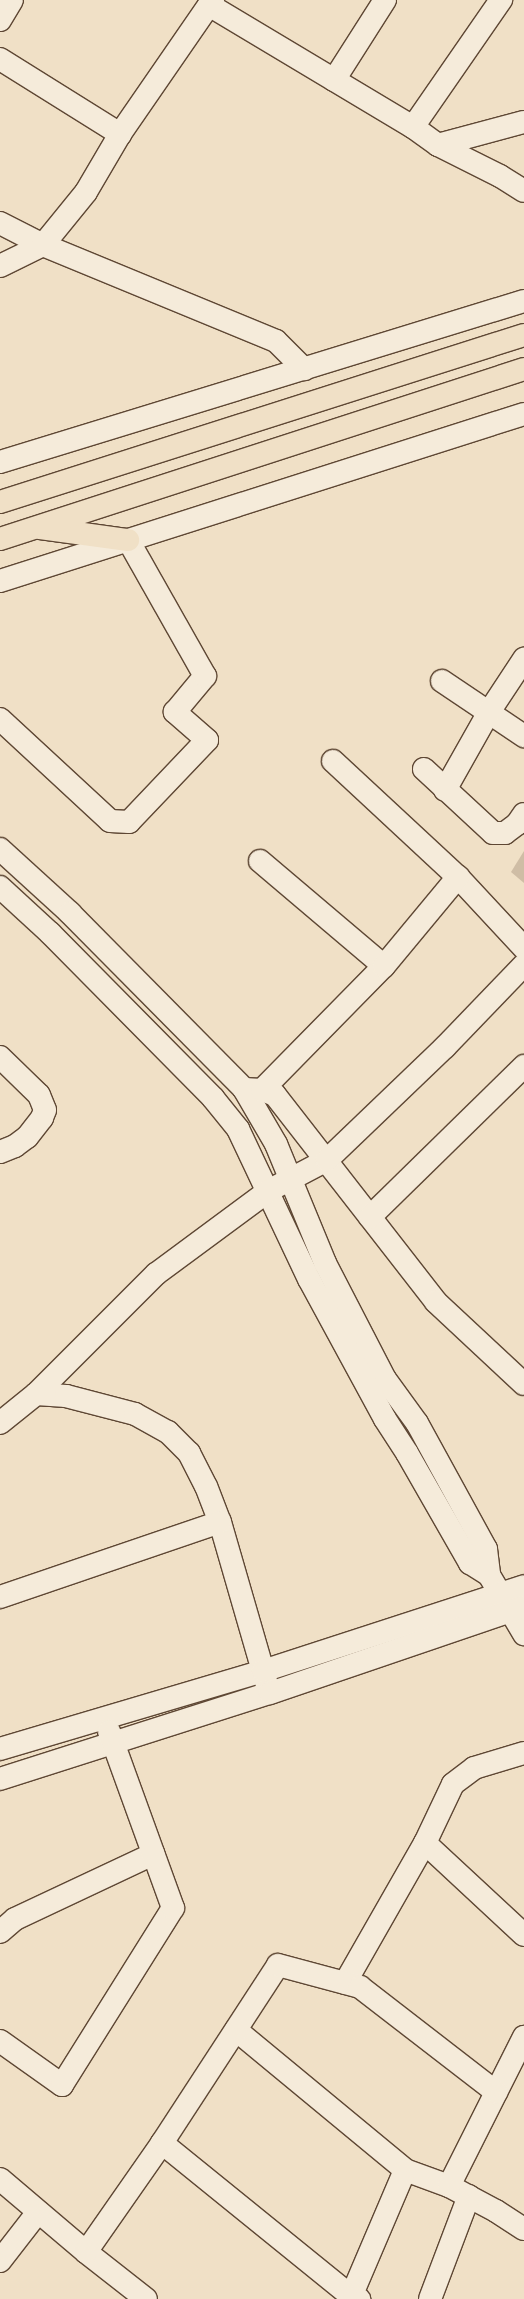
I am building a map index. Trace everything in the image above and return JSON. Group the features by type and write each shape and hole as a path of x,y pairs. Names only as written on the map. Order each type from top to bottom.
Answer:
{"highway":[{"path":"0,502 524,335"},
{"path":"0,539 524,369"},
{"path":"35,528 128,540"}],"street":[{"path":"0,20 12,0"},
{"path":"334,80 385,0"},
{"path":"413,127 501,0"},
{"path":"0,266 43,245 86,192 120,134 211,3 334,80 413,127 438,145 500,176 524,192"},
{"path":"0,59 120,134"},
{"path":"438,145 524,122"},
{"path":"0,223 43,245 276,340 304,369"},
{"path":"0,462 524,301"},
{"path":"0,581 521,419"},
{"path":"0,719 110,821 130,822 207,740 175,712 206,676 128,540"},
{"path":"445,790 489,712 524,659"},
{"path":"442,681 524,736"},
{"path":"333,761 458,877 524,948"},
{"path":"424,769 493,834 505,833 517,824 524,814"},
{"path":"0,849 70,913 137,981 253,1089 325,1263 385,1379 426,1439 486,1549 489,1575"},
{"path":"260,862 384,966"},
{"path":"253,1089 384,966 458,877"},
{"path":"0,887 50,933 116,999 213,1098 238,1129 309,1279 385,1419 407,1453 470,1563 489,1575 511,1604 524,1634"},
{"path":"0,1423 36,1394 156,1274 268,1191 326,1160 445,1047 524,965"},
{"path":"116,999 137,981"},
{"path":"0,1057 39,1095 45,1110 42,1118 27,1137 15,1146 0,1152"},
{"path":"370,1217 524,1066"},
{"path":"253,1089 275,1095 436,1302 524,1384"},
{"path":"36,1394 66,1396 103,1404 136,1414 168,1432 189,1453 206,1486 220,1522 270,1693"},
{"path":"407,1453 426,1439"},
{"path":"0,1597 220,1522"},
{"path":"0,1779 114,1744 270,1693 511,1604 524,1586"},
{"path":"0,1749 263,1670 511,1604"},
{"path":"0,2041 62,2085 173,1908 105,1718"},
{"path":"345,1983 425,1843 453,1784 474,1768 524,1753"},
{"path":"425,1843 524,1935"},
{"path":"0,1932 15,1919 153,1854"},
{"path":"86,2252 162,2143 278,1965 360,1987 496,2092"},
{"path":"236,2030 405,2170 449,2186 469,2196 524,2229"},
{"path":"449,2186 524,2037"},
{"path":"162,2143 353,2298 405,2170"},
{"path":"0,2179 135,2296"},
{"path":"430,2299 469,2196"},
{"path":"0,2260 38,2212"}],"shaded area":[{"path":"524,851 524,883 511,872"}]}
